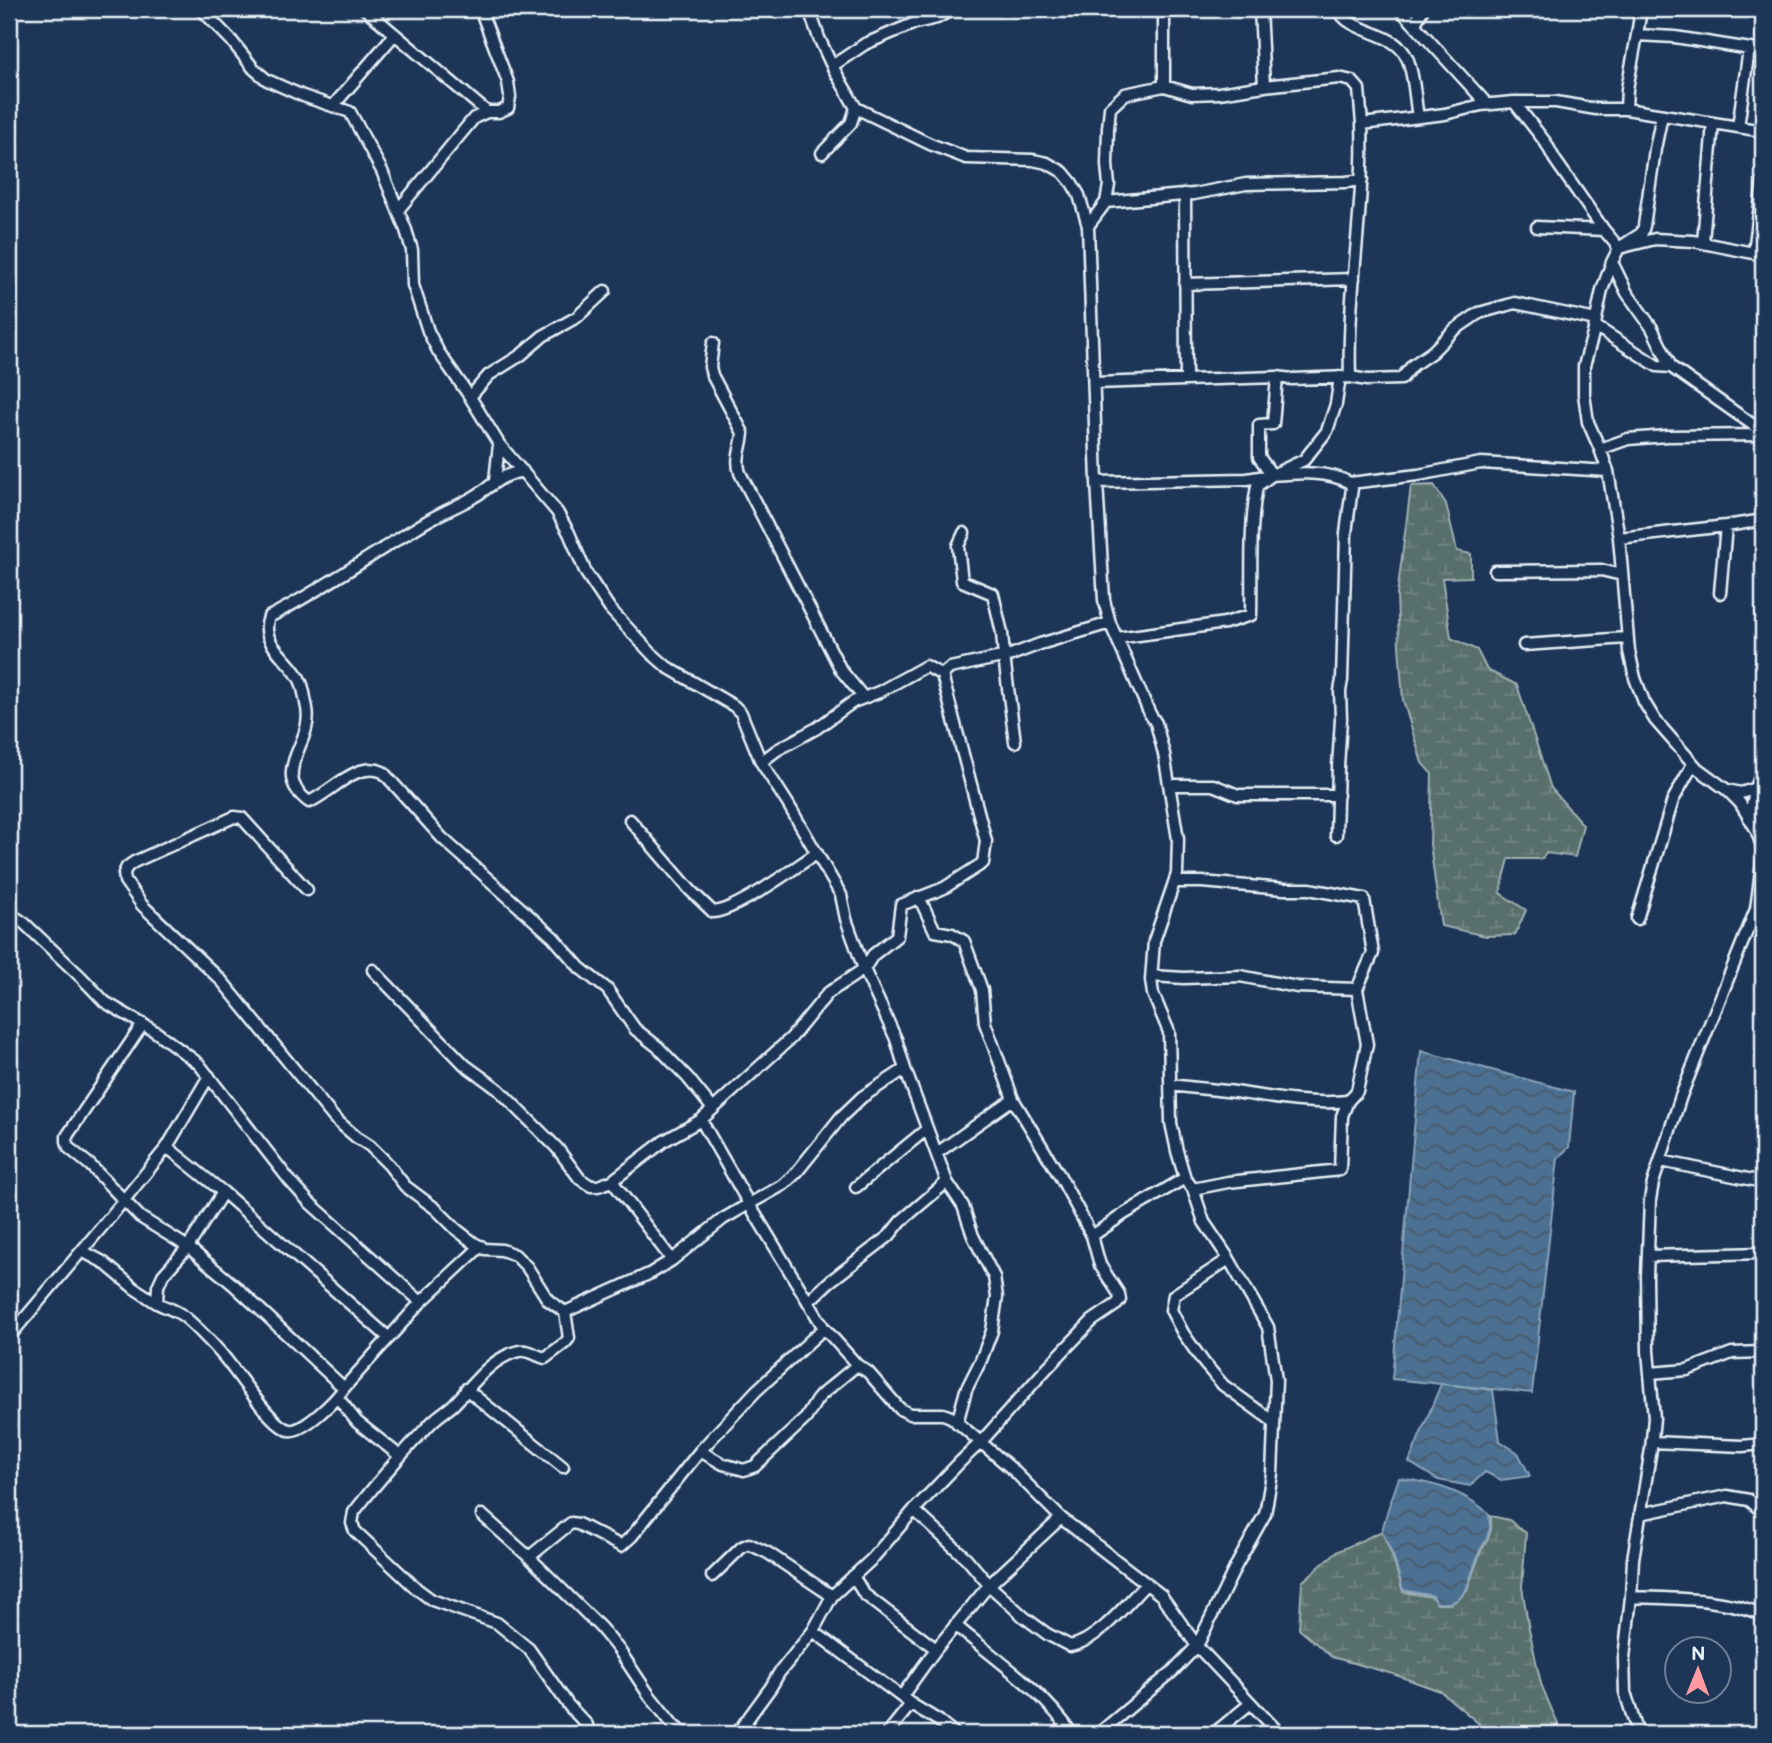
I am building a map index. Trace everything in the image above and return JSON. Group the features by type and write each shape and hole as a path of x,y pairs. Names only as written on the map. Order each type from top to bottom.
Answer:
{"street":[{"path":"201,9 267,80 350,112 382,171 398,210 412,250 413,285 428,331 438,351 499,444 557,512 586,573 610,609 667,667 734,706 741,713 761,762 841,895 846,919 864,970 896,1039 947,1182 963,1206 973,1236 994,1277 997,1297 992,1331 966,1390 957,1423"},
{"path":"365,9 487,112"},
{"path":"398,210 474,118 508,108 508,82 480,9"},
{"path":"809,9 832,66 856,107 930,144 967,158 1033,160 1047,163 1063,172 1072,183 1079,195 1088,226 1104,600 1110,623 1156,723 1171,785 1178,839 1177,874 1154,941 1152,976 1153,994 1168,1032 1171,1123 1185,1178 1194,1189 1203,1222 1229,1259 1268,1327 1276,1380 1272,1474 1265,1514 1197,1646 1172,1672 1098,1734"},
{"path":"832,66 864,44 915,23 937,18 953,9"},
{"path":"1164,9 1164,86"},
{"path":"1260,9 1264,86"},
{"path":"1338,9 1345,20 1392,41 1407,55 1418,117"},
{"path":"1400,9 1487,104"},
{"path":"1415,24 1423,9"},
{"path":"1626,109 1641,9"},
{"path":"1637,34 1675,37 1763,51"},
{"path":"333,106 394,35"},
{"path":"1738,127 1749,50"},
{"path":"1088,226 1106,202 1109,185 1107,165 1110,108 1125,94 1164,86 1192,94 1219,93 1339,78 1352,81 1359,89 1362,180 1345,377 1327,431 1304,460 1257,485 1251,539 1251,614 1225,623 1117,638"},
{"path":"1514,102 1619,248"},
{"path":"1362,124 1445,114 1487,104 1556,102 1595,109 1626,109 1763,131"},
{"path":"822,153 850,123 856,107"},
{"path":"1638,1734 1625,1692 1624,1658 1632,1597 1633,1559 1654,1418 1647,1326 1650,1200 1681,1096 1760,909 1763,856 1756,829 1740,803 1693,764 1655,720 1644,702 1635,678 1627,638 1619,538 1608,471 1588,422 1584,394 1584,366 1602,290 1612,262 1619,248 1642,233 1662,115"},
{"path":"1703,242 1713,123"},
{"path":"1106,202 1185,194 1246,184 1362,180"},
{"path":"1619,248 1655,239 1703,242 1758,254 1763,181"},
{"path":"1185,194 1186,380"},
{"path":"1537,227 1604,230"},
{"path":"1612,262 1627,293 1652,328 1671,367 1763,433"},
{"path":"1185,284 1354,279"},
{"path":"470,397 489,375 521,355 543,336 577,317 605,291"},
{"path":"1094,383 1277,377 1401,379 1413,365 1432,352 1454,330 1479,313 1515,303 1595,323 1657,366 1671,367"},
{"path":"713,343 710,367 712,375 743,433 743,442 737,456 740,473 841,670 863,697"},
{"path":"1272,475 1259,457 1259,425 1273,424 1277,377"},
{"path":"1600,449 1628,439 1763,433"},
{"path":"495,481 499,444"},
{"path":"1097,482 1247,479 1307,474 1350,483 1418,475 1481,463 1608,471"},
{"path":"523,471 495,481 485,491 432,519 306,598 268,617 267,633 271,643 300,680 307,709 306,729 293,762 292,779 295,788 309,802 345,778 370,769 383,772 442,838 553,937 580,968 607,989 631,1024 658,1046 713,1109"},
{"path":"1336,835 1342,680 1340,674 1346,533 1352,488 1350,483"},
{"path":"1619,538 1726,526 1763,518"},
{"path":"1720,593 1726,526"},
{"path":"964,533 958,546 962,581 993,594 1002,633 1015,742"},
{"path":"1494,571 1601,570 1622,575"},
{"path":"942,675 950,668 1004,657 1110,623"},
{"path":"1524,645 1627,638"},
{"path":"373,970 465,1065 498,1089 556,1148 580,1179 591,1186 612,1181 664,1141 701,1120 791,1038 828,993 864,970 873,955 897,936 901,905 944,888 983,863 986,841 942,675 926,666 879,692 863,697 761,762"},
{"path":"1637,919 1673,800 1693,764"},
{"path":"1749,818 1763,769"},
{"path":"1171,785 1213,785 1237,795 1338,795"},
{"path":"1727,790 1741,793 1756,788"},
{"path":"307,890 242,818 234,817 134,862 124,873 125,881 142,905 222,981 334,1118 370,1146 405,1186 436,1209 457,1230 485,1249 502,1250 514,1255 527,1267 548,1300 565,1312 569,1338 565,1343 545,1358 527,1350 519,1351 501,1359 478,1376 454,1404 400,1456 354,1513 352,1523 355,1531 432,1600 497,1623 529,1649 569,1706 587,1725 590,1734"},
{"path":"630,820 691,891 713,912 736,904 817,853"},
{"path":"1174,881 1284,890 1309,889 1364,899 1373,953 1357,989 1367,1044 1357,1091 1348,1101 1342,1116 1340,1170 1228,1182 1194,1189"},
{"path":"741,1732 779,1673 813,1632 832,1596 872,1559 1047,1368 1093,1321 1120,1300 1119,1294 1100,1265 1092,1236 1013,1098 985,1023 982,990 964,941 952,934 935,931 919,897"},
{"path":"9,914 24,923 82,977 105,1003 143,1024 199,1063 309,1202 421,1302"},
{"path":"1152,976 1240,976 1297,987 1357,989"},
{"path":"143,1024 67,1136 69,1148 90,1165 140,1217 188,1247 235,1286 341,1393 357,1422 400,1456"},
{"path":"565,1312 650,1273 672,1260 723,1219 783,1185 796,1173 841,1117 862,1097 905,1069"},
{"path":"9,1337 167,1147 209,1076"},
{"path":"1170,1085 1277,1099 1328,1103 1348,1101"},
{"path":"937,1153 1013,1098"},
{"path":"701,1120 824,1328 857,1365 868,1372 900,1409 910,1414 943,1414 951,1417 1012,1469 1061,1518 1161,1595 1197,1646 1280,1734"},
{"path":"856,1187 927,1129"},
{"path":"167,1147 223,1192 389,1338"},
{"path":"1661,1161 1763,1182"},
{"path":"1092,1236 1185,1178"},
{"path":"612,1181 672,1260"},
{"path":"808,1302 829,1282 889,1236 901,1221 947,1182"},
{"path":"158,1303 158,1286 163,1275 188,1247 223,1192"},
{"path":"82,1251 103,1262 134,1288 184,1316 225,1358 263,1408 286,1429 293,1431 304,1426 341,1393 421,1302 481,1247"},
{"path":"1648,1256 1763,1253"},
{"path":"1229,1259 1174,1295 1171,1310 1183,1334 1203,1363 1223,1385 1274,1422"},
{"path":"529,1558 570,1523 578,1524 621,1546 700,1451 756,1391 824,1328"},
{"path":"1650,1373 1687,1370 1732,1353 1763,1352"},
{"path":"700,1451 723,1464 744,1470 755,1466 806,1418 821,1395 857,1365"},
{"path":"466,1389 563,1467"},
{"path":"1652,1442 1742,1446 1763,1444"},
{"path":"1640,1514 1727,1496 1749,1500 1763,1512"},
{"path":"915,1510 1024,1617 1070,1646 1078,1645 1101,1629 1147,1583"},
{"path":"482,1515 600,1627 649,1695 674,1726 685,1734"},
{"path":"902,1696 936,1649 989,1585 1061,1518"},
{"path":"712,1576 742,1547 749,1544 768,1553 832,1596"},
{"path":"853,1576 864,1594 936,1649"},
{"path":"1632,1597 1717,1603 1746,1608 1763,1615"},
{"path":"955,1625 1040,1695 1072,1734"},
{"path":"813,1632 955,1734"},
{"path":"1213,1734 1251,1703"},
{"path":"887,1734 911,1704"}],"green space":[{"path":"1434,485 1446,504 1457,551 1471,554 1471,577 1442,578 1451,638 1477,650 1487,670 1517,685 1551,788 1583,825 1575,857 1546,853 1542,859 1509,859 1500,893 1526,910 1515,935 1486,936 1441,926 1430,844 1432,774 1422,763 1403,700 1397,595 1411,486"},
{"path":"1491,1516 1509,1520 1526,1533 1522,1587 1528,1624 1541,1684 1562,1734 1487,1734 1477,1722 1440,1691 1393,1674 1332,1657 1299,1629 1302,1582 1336,1552 1382,1531 1403,1592 1432,1597 1437,1604 1450,1604 1459,1599 1467,1590 1488,1539"}],"water":[{"path":"1421,1051 1574,1092 1569,1147 1558,1158 1532,1393 1392,1379"},
{"path":"1441,1384 1493,1390 1500,1441 1518,1453 1530,1476 1501,1480 1485,1472 1470,1486 1438,1480 1409,1462"},
{"path":"1399,1478 1447,1489 1469,1499 1489,1514 1487,1539 1480,1550 1466,1590 1459,1599 1450,1603 1436,1603 1433,1596 1403,1590 1394,1558 1382,1531"}]}
